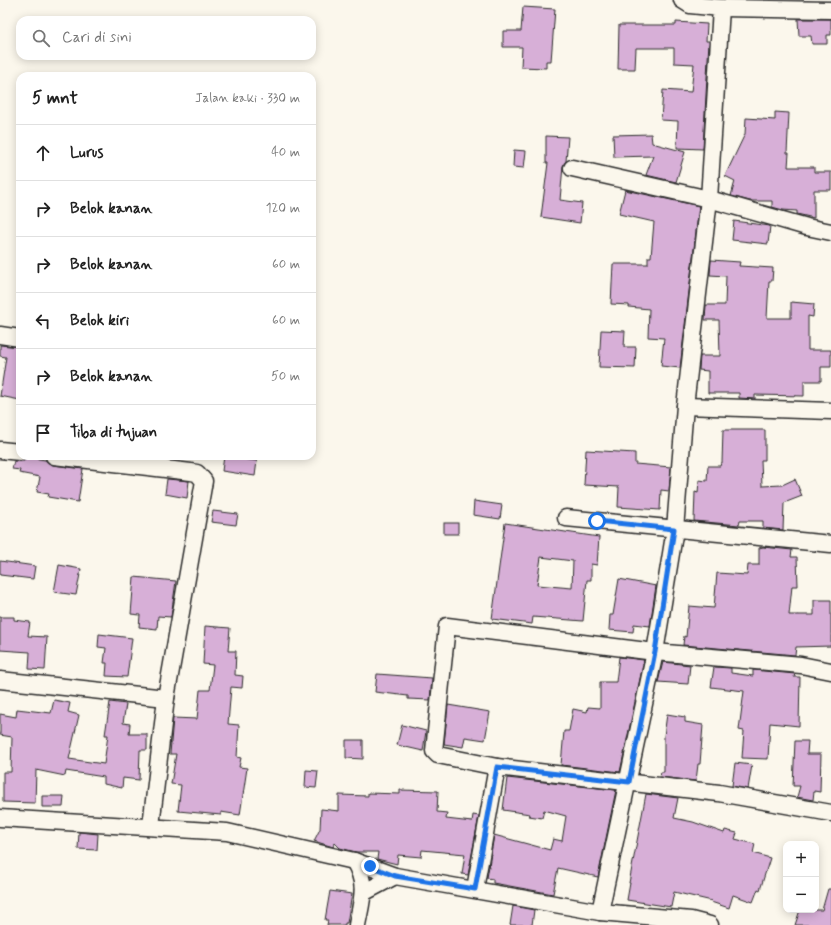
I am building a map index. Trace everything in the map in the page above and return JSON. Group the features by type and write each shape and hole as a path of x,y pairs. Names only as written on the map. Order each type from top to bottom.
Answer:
{"street":[{"path":"682,0 690,5 721,8 831,10"},
{"path":"600,912 629,782 655,652 674,529 685,406 710,199 721,8"},
{"path":"572,168 710,199 808,227 831,232"},
{"path":"0,336 16,338"},
{"path":"685,406 831,411"},
{"path":"0,450 16,452"},
{"path":"88,460 197,473 204,481 166,698 151,826"},
{"path":"566,518 831,544"},
{"path":"824,811 719,793 497,767 438,755 434,751 447,626 655,652 801,665 831,671"},
{"path":"0,680 166,698"},
{"path":"475,889 497,767"},
{"path":"0,818 151,826 227,832 354,861 395,876 600,912 691,920 710,925"},
{"path":"354,861 362,874 363,892 357,925"},
{"path":"363,892 395,876"}],"building":[{"path":"523,7 555,9 551,61 546,61 546,68 521,67 522,47 503,47 503,31 521,31"},
{"path":"798,19 831,19 831,35 827,35 827,44 812,44 811,36 799,36"},
{"path":"676,22 707,24 706,41 709,41 703,149 677,148 678,121 661,120 663,90 691,92 694,64 674,63 674,48 636,48 635,69 618,69 619,25 676,25"},
{"path":"775,112 789,113 787,153 789,153 788,167 814,167 814,172 831,172 831,190 814,190 814,218 797,214 797,211 783,210 772,207 772,201 750,201 731,196 735,181 725,176 745,134 746,118 775,120"},
{"path":"651,134 652,143 685,152 676,182 646,175 653,156 614,157 613,135"},
{"path":"546,136 568,137 566,161 563,166 560,200 582,203 580,223 541,217 548,163 546,163"},
{"path":"514,150 526,151 524,168 513,167"},
{"path":"625,190 699,206 680,368 661,366 664,338 648,337 649,309 629,307 629,305 611,304 613,264 648,264 648,257 651,257 654,222 619,214"},
{"path":"734,221 770,226 768,244 732,240"},
{"path":"711,260 740,262 739,266 773,268 772,281 769,281 767,318 791,318 791,302 814,304 813,317 808,316 808,350 831,350 831,367 821,367 821,381 804,381 804,396 755,395 755,399 739,398 739,393 708,393 708,371 699,370 700,356 720,356 719,320 705,320 706,305 725,305 726,276 710,275"},
{"path":"601,330 625,331 624,347 636,347 635,368 599,367"},
{"path":"0,345 16,347 16,399 0,396 6,357 0,356"},
{"path":"723,430 765,430 765,460 761,460 762,486 782,485 795,479 802,496 784,503 783,530 763,528 763,521 740,521 739,525 694,521 695,492 698,493 699,480 707,481 708,466 720,466 722,463"},
{"path":"586,450 635,453 635,464 671,467 669,491 661,490 660,510 618,507 619,487 584,485"},
{"path":"45,460 53,465 83,469 78,502 48,497 49,494 37,492 40,477 19,473 20,470 12,469 14,461"},
{"path":"223,460 257,461 255,476 222,471"},
{"path":"167,479 189,481 187,498 165,494"},
{"path":"474,501 502,505 500,519 473,515"},
{"path":"213,511 238,514 236,525 211,522"},
{"path":"444,523 458,523 458,534 444,534"},
{"path":"505,523 599,537 597,565 591,564 591,580 587,580 583,621 533,617 532,624 492,619","holes":["541,557 573,561 572,588 537,585"]},
{"path":"763,547 792,550 791,557 797,557 798,586 792,586 789,615 814,615 814,600 831,600 831,646 796,647 795,655 683,645 684,636 686,637 689,606 714,608 717,573 747,575 748,565 759,565 759,548"},
{"path":"0,561 35,566 33,579 0,575"},
{"path":"59,565 81,569 76,595 54,592"},
{"path":"134,577 176,581 171,617 158,616 157,629 139,627 140,615 131,614"},
{"path":"619,579 656,586 650,626 634,624 633,632 609,630 610,615 613,615"},
{"path":"0,617 14,617 14,620 30,622 28,636 47,637 45,670 29,669 30,652 0,650"},
{"path":"205,626 230,628 228,651 236,651 235,675 243,676 242,688 231,687 228,724 239,725 237,757 241,758 239,767 247,768 240,815 221,812 221,815 178,811 181,785 171,784 176,754 170,754 173,718 197,719 200,690 210,690 213,665 203,664"},
{"path":"99,634 132,638 127,677 106,676 107,663 104,663 106,648 98,647"},
{"path":"619,657 644,660 620,772 561,765 564,731 569,731 573,709 587,712 588,707 600,708 600,682 616,682"},
{"path":"663,662 690,665 688,684 658,682"},
{"path":"714,667 731,668 731,673 753,676 753,670 795,674 794,677 800,677 799,726 770,723 768,759 742,758 744,731 739,730 744,691 711,687"},
{"path":"377,674 432,678 430,700 408,699 408,696 375,692"},
{"path":"54,700 70,703 68,712 79,715 69,759 104,764 108,735 105,735 110,702 126,704 123,723 130,724 129,734 147,734 147,750 140,750 139,780 123,778 122,788 104,784 104,777 66,771 65,776 36,770 35,803 3,802 3,772 11,772 12,737 0,735 0,714 16,717 17,709 51,713"},
{"path":"448,705 490,712 485,740 465,737 463,747 444,744"},
{"path":"667,714 685,717 685,722 703,725 700,764 698,764 696,781 660,777 661,772 664,772 664,736"},
{"path":"402,725 426,731 423,751 397,745"},
{"path":"346,740 363,740 363,759 346,758"},
{"path":"795,741 808,741 807,754 821,754 820,792 814,791 813,800 797,797 800,786 793,786"},
{"path":"735,763 752,765 748,789 732,786"},
{"path":"306,770 318,771 316,788 305,787"},
{"path":"507,778 616,790 598,877 558,868 553,894 493,883 493,879 487,878 494,835 550,850 553,839 562,841 566,816 544,810 542,818 529,816 530,814 503,810"},
{"path":"400,790 438,791 437,812 447,813 446,819 472,822 473,815 479,816 468,875 462,874 465,854 422,850 421,857 398,855 397,864 377,859 378,852 356,852 340,848 335,843 333,847 314,841 320,829 321,809 339,811 339,795 368,796 368,793 400,794"},
{"path":"646,794 678,798 674,818 693,822 724,833 725,830 737,833 735,839 755,844 753,853 770,858 760,890 758,889 753,902 733,895 729,908 711,902 712,901 674,892 671,907 627,900"},
{"path":"42,796 64,796 63,807 42,807"},
{"path":"79,832 98,834 97,850 78,849"},
{"path":"828,889 831,889 831,925 795,925 799,913 819,913 819,910 822,910"},
{"path":"330,891 352,894 347,923 345,923 345,925 327,925 328,920 325,920"},
{"path":"513,906 534,910 532,925 510,925"}],"route":[{"path":"370,866 395,876 475,889 497,767 629,782 655,652 674,529 597,521"}]}
